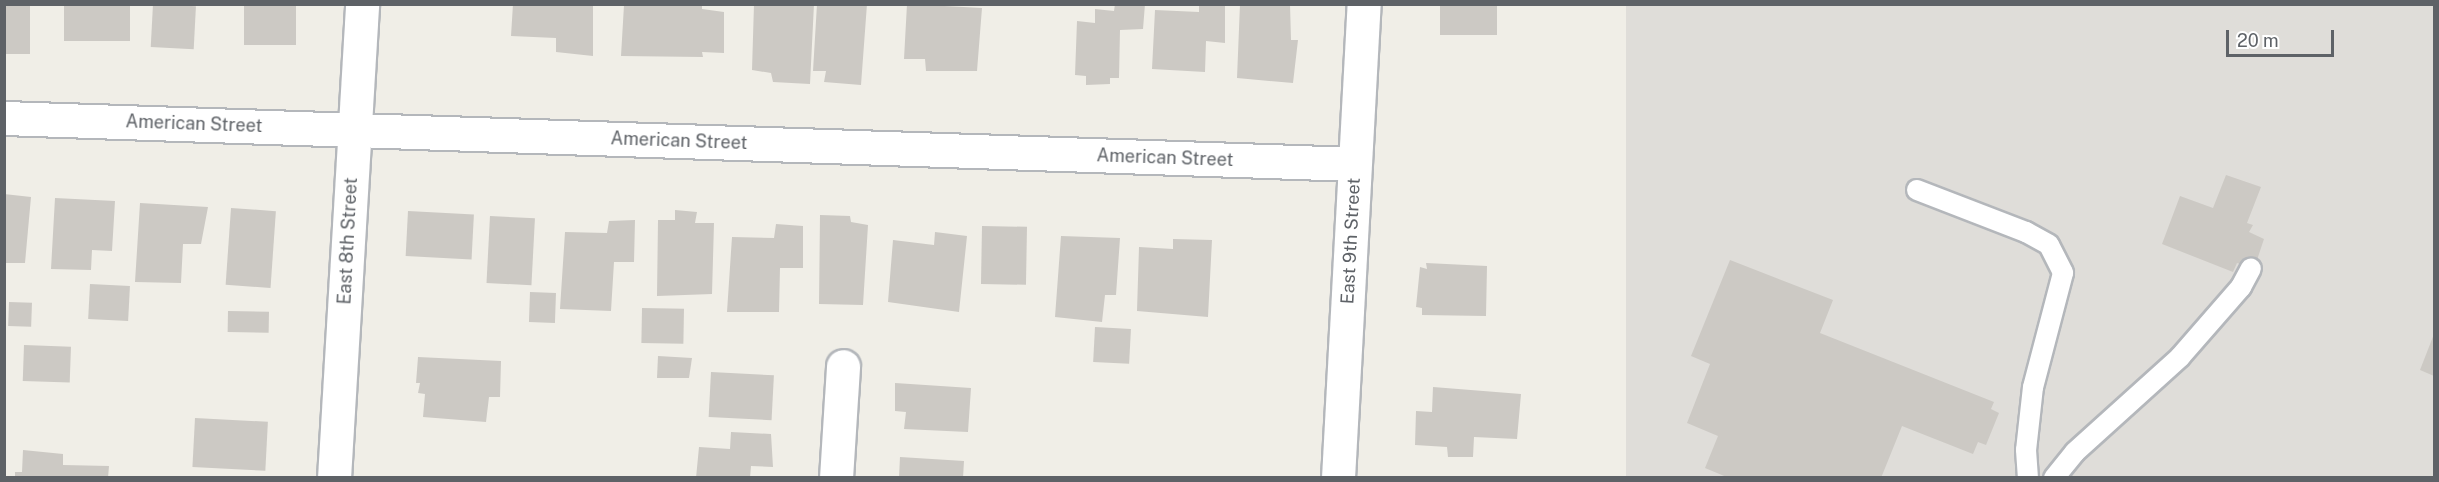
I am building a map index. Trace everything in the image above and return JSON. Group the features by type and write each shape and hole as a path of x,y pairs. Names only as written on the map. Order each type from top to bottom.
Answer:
{"street":[{"name":"East 8th Street","path":"333,477 362,4"},
{"name":"East 9th Street","path":"1338,477 1364,4"},
{"name":"American Street","path":"4,118 1354,164"},
{"path":"836,477 843,366"}],"lane":[{"path":"1917,190 2026,232 2049,245 2063,273 2033,387 2026,450 2028,477"},
{"path":"2054,477 2075,452 2180,357 2241,287 2251,268"}],"shaded area":[{"path":"1626,5 2434,5 2434,478 1626,478"}],"building":[{"path":"4,4 30,4 30,54 4,54"},
{"path":"64,4 130,4 130,41 64,41"},
{"path":"153,4 196,6 194,49 151,47"},
{"path":"244,4 296,4 296,45 244,45"},
{"path":"513,4 593,4 593,56 556,52 556,38 511,36"},
{"path":"754,4 814,4 810,84 773,82 771,73 752,70"},
{"path":"817,4 867,4 861,85 824,82 826,71 813,71"},
{"path":"907,4 982,8 977,71 926,71 925,59 904,59"},
{"path":"1115,4 1145,4 1143,29 1120,30 1119,78 1110,78 1110,84 1086,85 1086,76 1075,75 1077,21 1095,23 1095,9 1114,11"},
{"path":"1199,4 1225,4 1225,43 1206,41 1205,72 1152,69 1155,10 1199,12"},
{"path":"1240,4 1290,4 1291,40 1298,40 1293,83 1237,78"},
{"path":"1440,4 1497,4 1497,35 1440,35"},
{"path":"624,5 702,5 702,9 724,12 724,53 702,52 703,57 621,56"},
{"path":"2226,175 2261,187 2247,223 2253,225 2249,232 2264,239 2254,269 2237,263 2233,272 2162,244 2180,196 2213,208"},
{"path":"4,194 31,197 25,263 4,263"},
{"path":"55,198 115,201 112,251 92,250 91,270 51,269"},
{"path":"140,203 208,207 201,244 183,244 181,283 135,282"},
{"path":"231,208 276,211 271,288 226,285"},
{"path":"675,210 697,212 695,223 714,223 712,294 657,296 658,220 675,220"},
{"path":"408,211 474,214 472,259 406,256"},
{"path":"820,215 850,216 851,222 868,225 863,305 819,304"},
{"path":"490,216 535,218 531,285 486,283"},
{"path":"635,220 634,262 614,262 611,311 560,309 565,232 607,233 609,221"},
{"path":"776,224 803,226 803,268 780,268 779,312 727,312 732,237 774,238"},
{"path":"982,226 1027,227 1026,285 981,284"},
{"path":"935,232 967,236 959,312 888,302 893,240 934,245"},
{"path":"1061,236 1120,238 1116,295 1105,295 1102,322 1055,317"},
{"path":"1173,239 1212,240 1208,317 1137,311 1139,247 1173,249"},
{"path":"1730,260 1833,300 1820,333 1994,402 1991,409 1999,413 1986,445 1978,442 1973,454 1902,426 1881,478 1729,478 1705,468 1718,436 1687,423 1710,364 1691,356"},
{"path":"1426,263 1487,266 1486,316 1422,315 1422,308 1416,307 1420,267 1427,269"},
{"path":"90,284 130,286 128,321 88,319"},
{"path":"530,292 556,293 555,323 529,322"},
{"path":"9,302 32,303 31,327 8,326"},
{"path":"642,308 684,309 683,344 641,343"},
{"path":"228,311 269,312 269,333 228,332"},
{"path":"1095,327 1131,329 1129,364 1093,362"},
{"path":"2434,334 2434,376 2420,370"},
{"path":"24,345 71,347 70,383 23,381"},
{"path":"658,356 692,358 689,378 657,378"},
{"path":"418,357 501,361 500,397 489,397 486,422 423,417 425,394 418,393 420,383 416,383"},
{"path":"711,372 774,375 772,420 709,417"},
{"path":"895,383 971,388 968,432 904,429 906,412 895,411"},
{"path":"1433,387 1521,394 1517,439 1474,437 1473,457 1448,457 1447,447 1415,445 1416,411 1432,412"},
{"path":"195,418 268,422 265,471 192,467"},
{"path":"731,432 771,434 773,467 751,466 750,478 696,478 699,447 730,449"},
{"path":"23,450 63,454 63,465 109,466 108,478 15,478 15,472 22,472"},
{"path":"900,457 964,461 963,478 899,478"}]}
